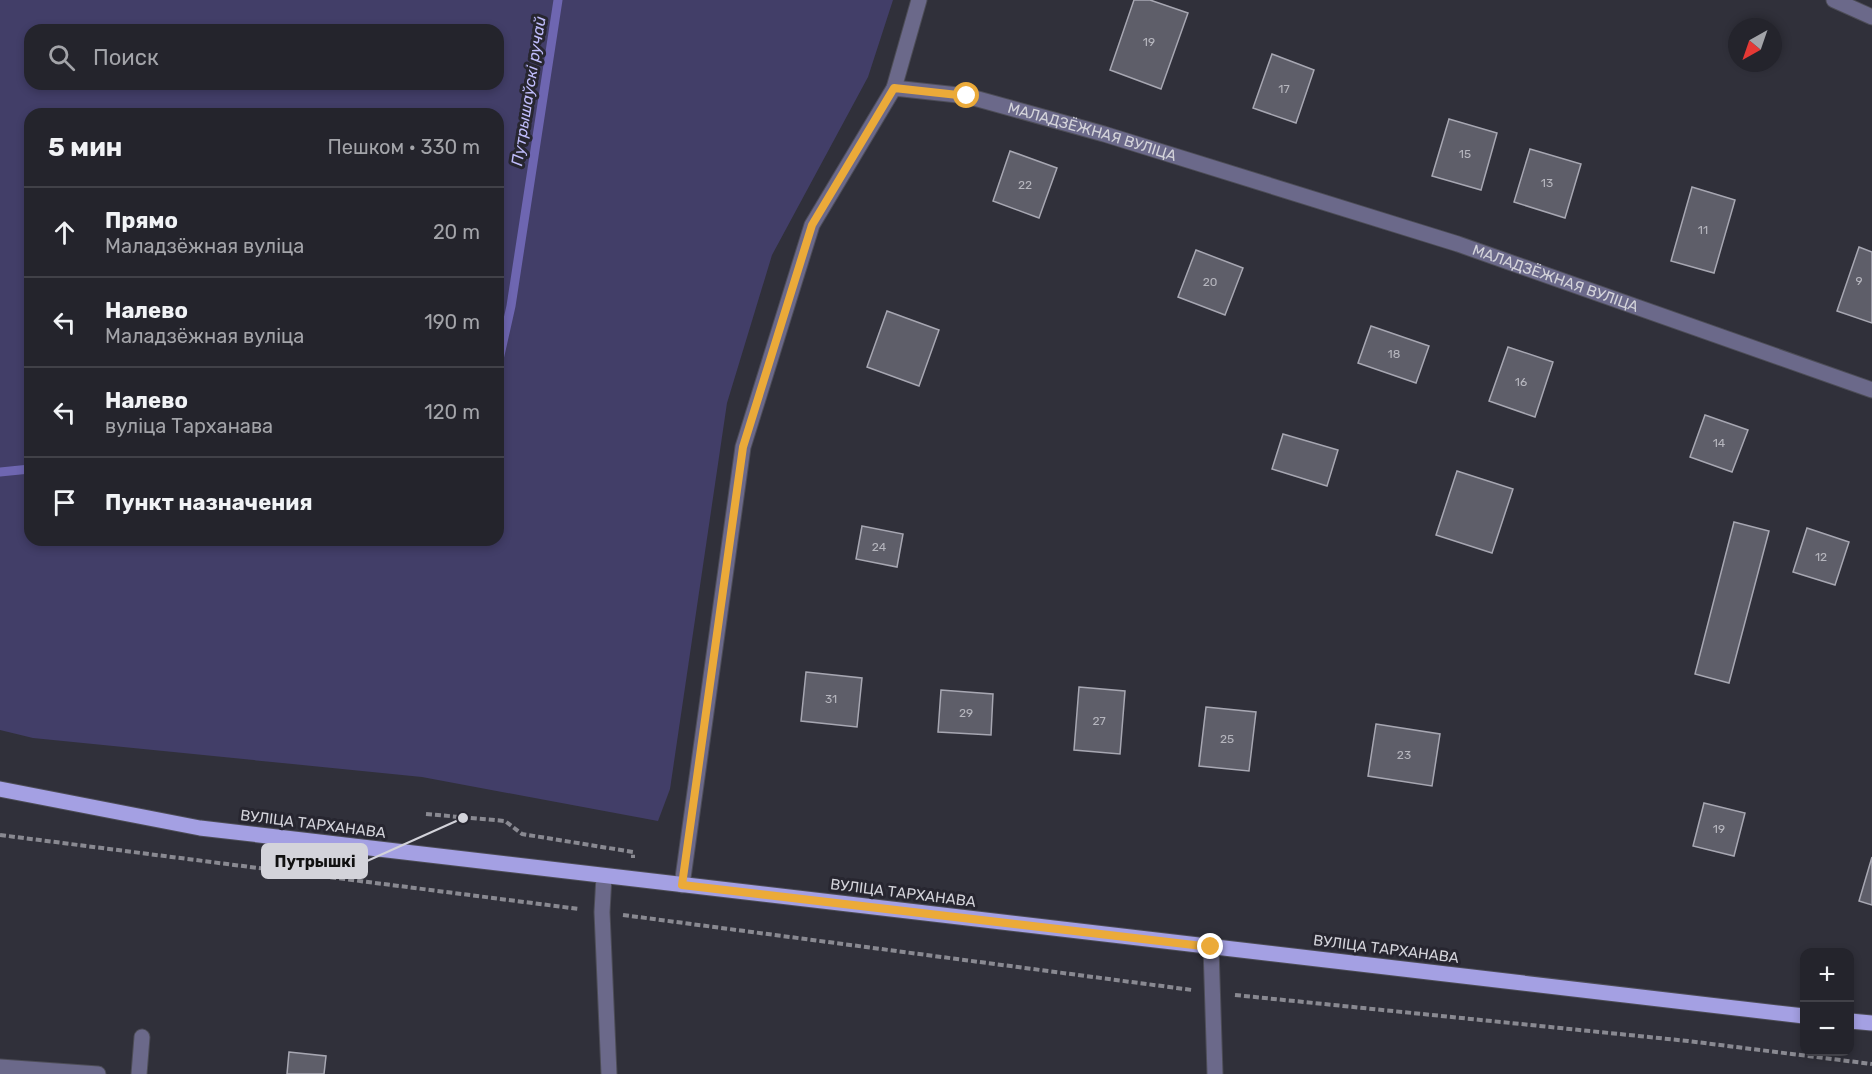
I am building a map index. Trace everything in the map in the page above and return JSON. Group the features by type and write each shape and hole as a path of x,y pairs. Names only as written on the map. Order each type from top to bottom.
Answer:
{"main road":[{"name":"ВУЛІЦА ТАРХАНАВА","path":"0,789 200,828 1800,1016"},
{"path":"1854,1021 1872,1023"}],"street":[{"path":"682,885 743,447 812,225 894,88 919,0"},
{"path":"1834,0 1872,17"},
{"name":"МАЛАДЗЁЖНАЯ ВУЛІЦА","path":"894,88 967,96 1104,134 1458,244 1872,390"},
{"path":"604,876 602,912 609,1074"},
{"path":"1211,947 1215,1074"},
{"path":"139,1074 142,1037"},
{"path":"0,1067 98,1074"}],"path":[{"path":"426,814 505,822 522,834 633,852 626,916"},
{"path":"0,834 1213,993 1688,1041 1872,1064"}],"shaded area":[{"path":"0,0 893,0 868,77 772,255 727,403 670,789 658,821 422,777 33,738 0,730"}],"building":[{"path":"1134,0 1150,0 1188,13 1161,89 1110,70"},
{"path":"1272,54 1314,70 1296,123 1253,108"},
{"path":"1449,119 1497,133 1481,190 1432,176"},
{"path":"1530,149 1581,164 1565,218 1514,202"},
{"path":"1010,151 1057,168 1039,218 993,201"},
{"path":"1692,187 1735,200 1714,273 1671,261"},
{"path":"1859,247 1872,252 1872,323 1837,311"},
{"path":"1196,250 1243,268 1225,315 1178,297"},
{"path":"887,311 939,330 919,386 867,367"},
{"path":"1371,326 1429,346 1416,383 1358,363"},
{"path":"1508,347 1553,362 1535,417 1489,401"},
{"path":"1705,415 1748,430 1732,472 1690,457"},
{"path":"1283,434 1338,450 1327,486 1272,469"},
{"path":"1457,471 1513,489 1492,553 1436,535"},
{"path":"1734,522 1769,531 1729,683 1695,674"},
{"path":"862,526 903,534 897,567 856,559"},
{"path":"1807,528 1849,542 1835,585 1793,572"},
{"path":"806,672 862,678 857,727 801,721"},
{"path":"1079,687 1125,691 1120,754 1074,750"},
{"path":"941,690 993,694 991,735 938,732"},
{"path":"1206,707 1256,712 1249,771 1199,766"},
{"path":"1376,724 1440,734 1432,786 1368,776"},
{"path":"1704,803 1745,813 1734,856 1693,846"},
{"path":"1872,857 1872,905 1859,901"},
{"path":"289,1052 326,1056 324,1074 287,1074"}],"waterway":[{"name":"Путрышаўскі ручай","path":"504,337 511,306 558,0"},
{"name":"Путрышаўскі ручай","path":"0,472 24,470"}],"place":[{"name":"Путрышкі","path":"463,818"}],"route":[{"path":"967,96 894,88 812,225 743,447 682,885 1211,947"}]}
